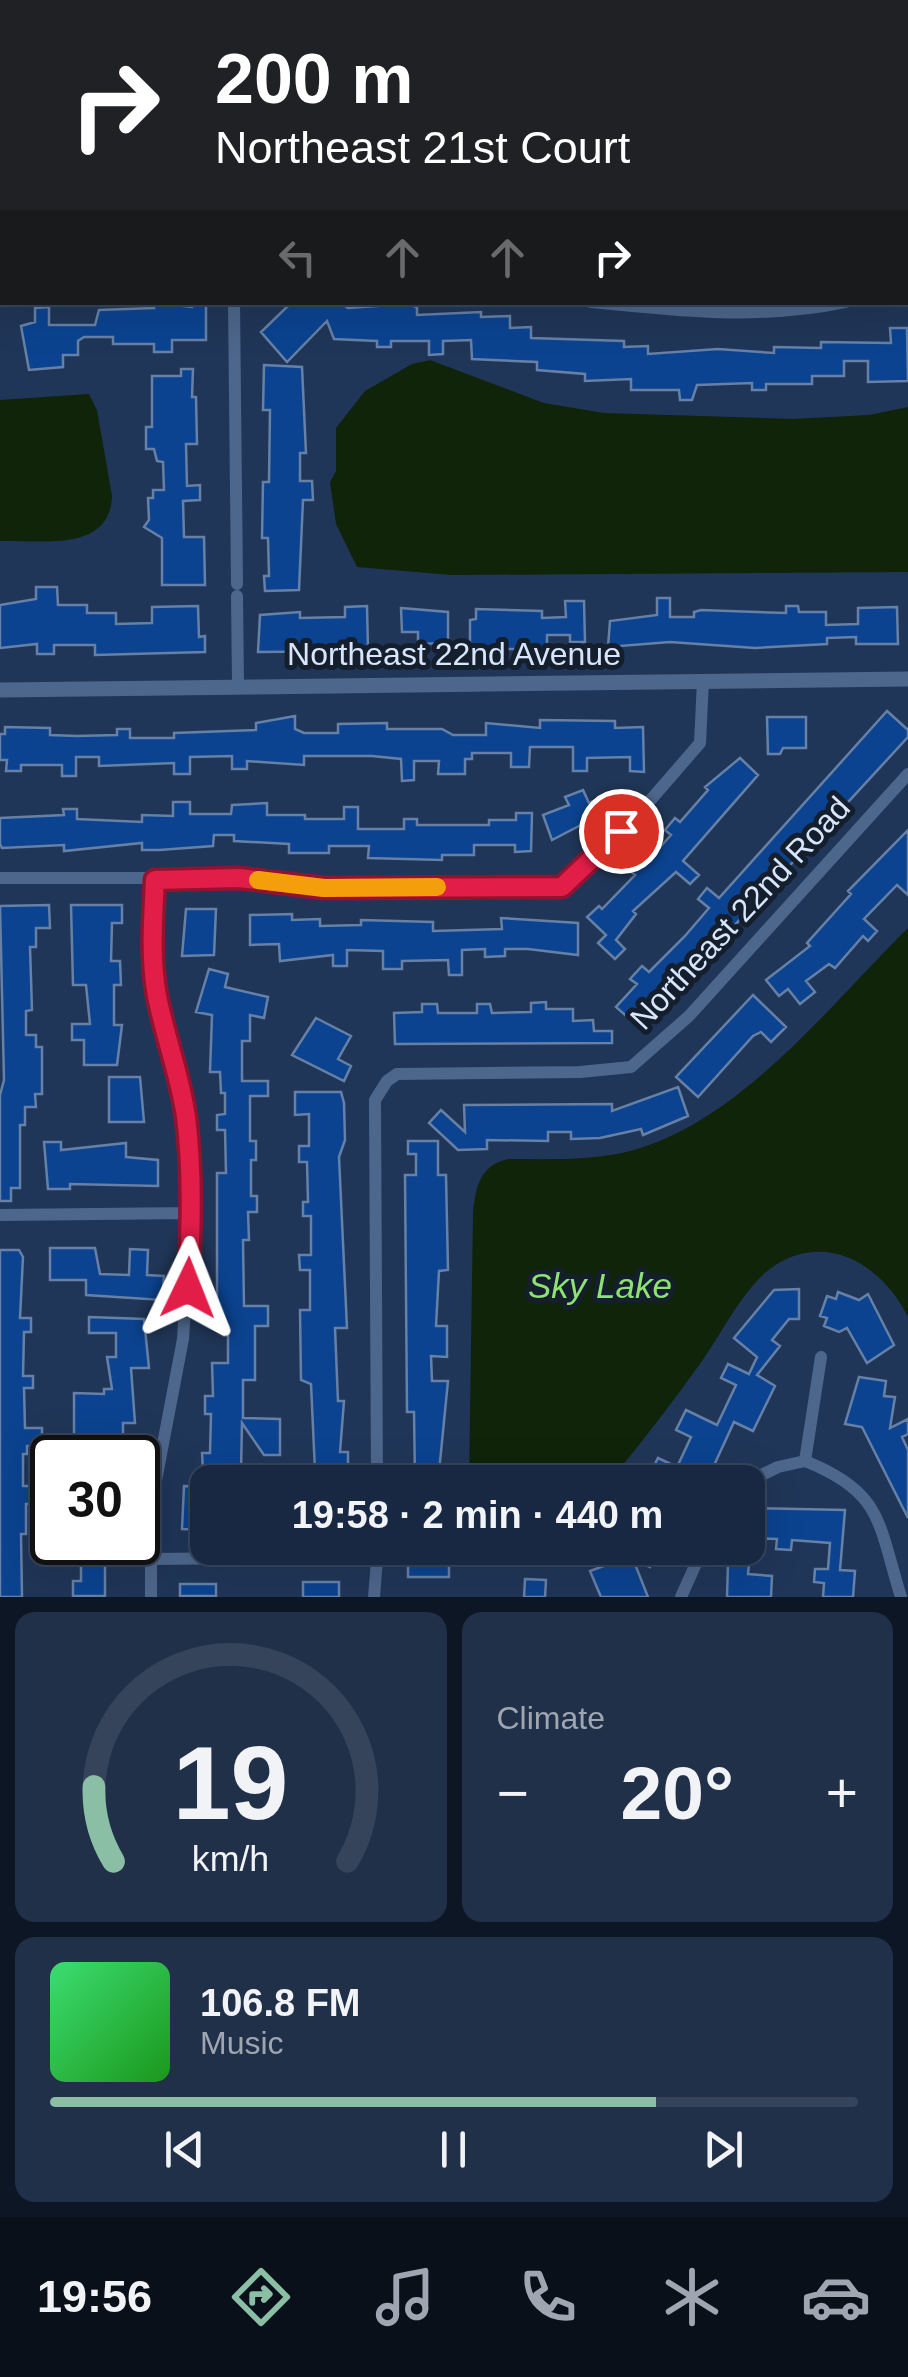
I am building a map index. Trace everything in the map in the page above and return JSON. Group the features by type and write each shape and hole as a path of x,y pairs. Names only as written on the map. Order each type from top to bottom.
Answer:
{"street":[{"path":"234,305 238,684"},
{"path":"652,305 800,312 832,305"},
{"name":"Northeast 22nd Avenue","path":"0,690 238,684 908,679"},
{"path":"0,878 239,878 324,888 562,887 621,831 700,743 703,680"},
{"name":"Northeast 22nd Road","path":"378,1465 375,1100 386,1081 397,1074 580,1072 631,1066 738,964 908,774"},
{"path":"155,880 152,950 158,999 173,1047 186,1118 192,1213 184,1339 160,1458"},
{"path":"0,1214 192,1213"},
{"path":"805,1461 822,1357"},
{"path":"765,1474 805,1461 846,1478 875,1511 900,1597"},
{"path":"160,1558 190,1557"},
{"path":"150,1565 151,1597"},
{"path":"374,1597 377,1565"},
{"path":"680,1597 695,1565"}],"water":[{"path":"430,360 544,403 604,413 793,419 869,415 908,407 908,572 451,575 357,567 336,524 330,482 336,471 336,428 365,391 412,364"},
{"path":"89,394 97,410 112,496 108,514 99,527 71,540 0,541 0,400"},
{"name":"Sky Lake","path":"908,928 908,1317 885,1284 854,1260 817,1252 797,1255 777,1264 755,1283 680,1392 622,1465 469,1465 473,1213 485,1172 508,1159 615,1154 670,1137 745,1088 815,1025"}],"building":[{"path":"154,305 206,305 206,340 172,340 172,352 154,352 154,344 113,344 113,337 84,337 78,341 78,355 63,355 63,367 29,370 21,326 35,322 35,308 49,307 49,325 95,325 99,310"},
{"path":"289,305 410,305 417,307 417,315 481,312 481,317 510,316 510,328 531,327 531,338 624,341 624,347 648,346 648,354 718,349 774,353 774,347 821,348 821,342 891,343 890,328 907,328 908,381 868,382 868,361 844,361 844,376 812,376 812,384 766,384 766,390 752,390 752,383 697,385 692,400 680,400 679,390 631,390 631,379 585,381 585,374 537,370 537,362 472,359 471,340 443,341 443,354 429,355 429,341 391,341 391,347 377,347 377,341 334,339 327,321 287,362 261,332"},
{"path":"264,365 302,367 306,453 300,453 300,481 312,481 313,500 303,500 299,590 265,591 264,576 269,576 268,538 262,538 263,482 269,482 270,410 263,410"},
{"path":"181,369 193,369 192,397 196,397 197,444 186,444 187,486 200,485 200,500 183,501 184,537 204,537 205,585 162,585 162,538 144,527 149,520 148,498 153,498 153,490 164,490 163,462 157,461 154,449 146,449 146,427 152,427 152,376 181,376"},
{"path":"36,587 57,587 58,605 87,605 87,613 116,613 116,624 152,623 152,607 198,606 199,637 205,636 205,652 95,655 95,645 54,645 54,654 37,654 37,644 0,648 0,605 36,599"},
{"path":"657,598 670,598 670,617 694,617 694,612 701,610 786,613 786,606 798,606 799,612 826,612 826,625 858,624 858,608 897,607 898,644 856,644 856,637 827,638 827,644 755,648 670,642 608,647 610,621 657,615"},
{"path":"565,601 584,601 585,642 570,642 570,635 547,635 547,649 470,649 470,620 476,619 476,609 542,611 542,618 566,617"},
{"path":"367,606 368,651 258,652 260,615 300,612 300,618 345,617 345,607"},
{"path":"401,608 448,612 448,643 418,644 418,632 402,632"},
{"path":"887,711 908,730 908,737 640,1028 616,1007 637,984 630,979 642,966 649,972 685,936 709,908 698,899 707,888 719,898"},
{"path":"295,716 295,729 304,733 338,733 338,724 387,723 387,729 442,729 453,735 486,735 486,723 540,728 540,720 615,721 615,728 643,727 644,772 630,771 630,757 587,758 587,771 573,771 573,747 530,747 529,767 511,767 511,753 472,753 472,759 465,759 465,774 438,774 439,761 414,761 414,780 402,781 401,759 372,756 304,756 304,765 247,761 247,769 232,769 232,756 190,757 190,774 174,774 174,763 99,766 99,757 76,757 76,776 62,776 62,765 21,765 21,771 6,771 7,760 0,760 0,734 5,734 5,727 50,728 50,735 77,736 117,735 117,729 130,729 130,738 174,738 174,733 256,730 256,723"},
{"path":"767,717 806,717 806,748 783,748 780,754 768,754"},
{"path":"740,758 758,775 683,861 699,875 690,884 676,872 633,911 636,914 616,940 625,949 615,959 598,943 606,935 587,917 599,906 602,909 635,875 629,870 641,858 646,863 671,835 665,830 675,818 680,822 708,790 705,787"},
{"path":"583,790 589,803 596,800 602,814 552,840 543,815 569,805 565,797"},
{"path":"173,802 190,802 190,814 231,814 232,805 267,803 267,815 305,815 305,819 344,819 344,807 358,807 358,829 404,829 404,819 417,819 417,825 489,825 489,820 516,820 516,813 532,813 531,851 515,852 515,845 474,845 474,855 442,855 442,860 368,858 369,846 329,846 329,853 289,853 289,844 234,841 234,835 214,835 213,846 159,850 142,850 142,843 64,851 64,845 2,848 0,844 0,818 64,815 63,809 77,809 77,819 142,822 142,815 173,816"},
{"path":"908,830 908,895 897,885 864,919 877,931 868,941 863,936 835,968 829,964 806,981 815,992 800,1004 788,989 779,996 766,980 810,946 807,943 851,894 848,891"},
{"path":"49,905 50,928 36,928 36,947 30,947 32,1010 26,1011 26,1035 36,1035 36,1047 42,1047 42,1094 35,1094 36,1107 25,1107 25,1125 20,1125 20,1188 11,1188 11,1201 0,1201 0,1095 4,1080 0,906"},
{"path":"71,905 122,905 122,923 112,923 111,961 120,961 121,985 114,985 114,1025 122,1025 117,1065 84,1065 84,1040 72,1040 72,1024 90,1024 86,985 73,985"},
{"path":"186,909 216,909 214,955 182,956"},
{"path":"292,914 292,920 320,919 320,926 361,925 361,920 433,922 433,931 502,929 501,918 578,923 578,955 505,949 505,956 485,957 485,949 462,950 462,975 449,975 448,960 402,961 402,969 383,969 383,951 347,950 347,966 333,966 333,955 280,961 279,944 250,945 250,915"},
{"path":"209,969 228,974 225,987 268,997 264,1018 250,1015 250,1041 242,1041 242,1081 268,1081 268,1096 250,1096 250,1141 256,1141 256,1160 251,1160 251,1196 257,1196 257,1212 248,1212 249,1240 243,1240 244,1306 268,1306 268,1326 255,1326 255,1380 243,1380 243,1418 280,1419 280,1455 264,1455 242,1423 241,1465 203,1465 202,1453 210,1453 211,1414 205,1414 205,1396 213,1396 212,1363 228,1363 228,1326 217,1326 217,1173 226,1173 225,1130 217,1130 217,1115 225,1114 225,1093 221,1093 220,1072 210,1072 212,1015 196,1012"},
{"path":"753,995 786,1027 771,1042 761,1032 753,1036 698,1097 676,1077"},
{"path":"546,1002 546,1009 573,1009 573,1021 593,1020 594,1031 612,1031 612,1043 395,1044 394,1013 422,1012 422,1004 437,1004 438,1013 477,1013 477,1004 490,1004 492,1013 531,1012 531,1003"},
{"path":"316,1018 351,1036 338,1059 351,1066 344,1081 292,1055"},
{"path":"109,1077 140,1077 144,1122 109,1122"},
{"path":"678,1087 688,1116 643,1135 641,1129 600,1138 571,1139 571,1132 548,1132 548,1141 487,1140 487,1149 458,1150 429,1123 441,1110 465,1132 464,1105 612,1104 612,1111"},
{"path":"295,1092 341,1092 345,1140 339,1157 347,1328 335,1328 338,1401 344,1401 340,1452 348,1452 348,1465 315,1465 311,1384 301,1380 300,1310 310,1310 310,1270 300,1270 299,1255 311,1255 311,1216 303,1216 303,1202 308,1202 307,1162 299,1162 299,1146 309,1146 309,1114 295,1115"},
{"path":"408,1141 438,1141 438,1175 446,1175 448,1270 439,1271 436,1326 447,1326 447,1357 431,1356 432,1381 448,1381 440,1465 415,1465 414,1412 407,1412 405,1175 416,1175 416,1154 408,1154"},
{"path":"44,1142 61,1142 61,1150 126,1143 126,1157 158,1160 158,1186 70,1184 70,1189 48,1189"},
{"path":"50,1248 95,1248 100,1274 129,1275 130,1249 148,1250 147,1275 164,1276 162,1300 86,1295 86,1280 50,1280"},
{"path":"0,1250 19,1250 23,1257 20,1318 31,1318 31,1332 24,1332 23,1376 33,1376 33,1388 24,1388 25,1428 42,1428 42,1435 30,1435 30,1446 27,1454 23,1454 23,1486 30,1486 30,1504 26,1504 26,1534 21,1534 22,1597 0,1597"},
{"path":"799,1289 799,1319 789,1319 772,1340 780,1346 757,1375 775,1386 753,1431 734,1422 714,1465 678,1465 691,1437 676,1430 686,1410 717,1425 736,1385 721,1378 728,1364 749,1374 757,1357 734,1338 774,1290"},
{"path":"838,1292 859,1300 868,1294 894,1345 867,1363 847,1328 839,1332 824,1326 827,1318 820,1316 827,1296 836,1299"},
{"path":"89,1317 144,1319 149,1368 131,1368 135,1423 123,1423 123,1435 74,1435 74,1393 104,1394 104,1389 112,1389 107,1357 116,1357 116,1333 89,1333"},
{"path":"859,1377 886,1381 884,1396 895,1397 890,1428 908,1419 908,1434 902,1437 908,1450 908,1518 862,1427 845,1424"},
{"path":"658,1458 673,1465 654,1465"},
{"path":"184,1486 190,1486 190,1529 182,1529"},
{"path":"765,1508 845,1510 840,1570 855,1571 853,1597 823,1597 824,1583 814,1582 815,1569 828,1569 830,1543 792,1540 791,1550 776,1549 777,1539 765,1539"},
{"path":"81,1565 105,1565 105,1596 73,1596 73,1581 81,1581"},
{"path":"408,1565 449,1565 449,1577 408,1577"},
{"path":"606,1565 635,1565 648,1597 601,1597 590,1571"},
{"path":"728,1565 749,1565 748,1574 772,1576 771,1597 727,1597"},
{"path":"525,1579 546,1580 545,1597 524,1597"},
{"path":"303,1582 339,1582 339,1597 303,1597"},
{"path":"180,1584 216,1584 216,1596 180,1596"}],"slow traffic":[{"path":"258,880 324,888 437,887"}],"route":[{"path":"188,1288 192,1213 186,1118 173,1047 158,999 152,950 155,880 239,878 324,888 562,887 621,831"}]}
